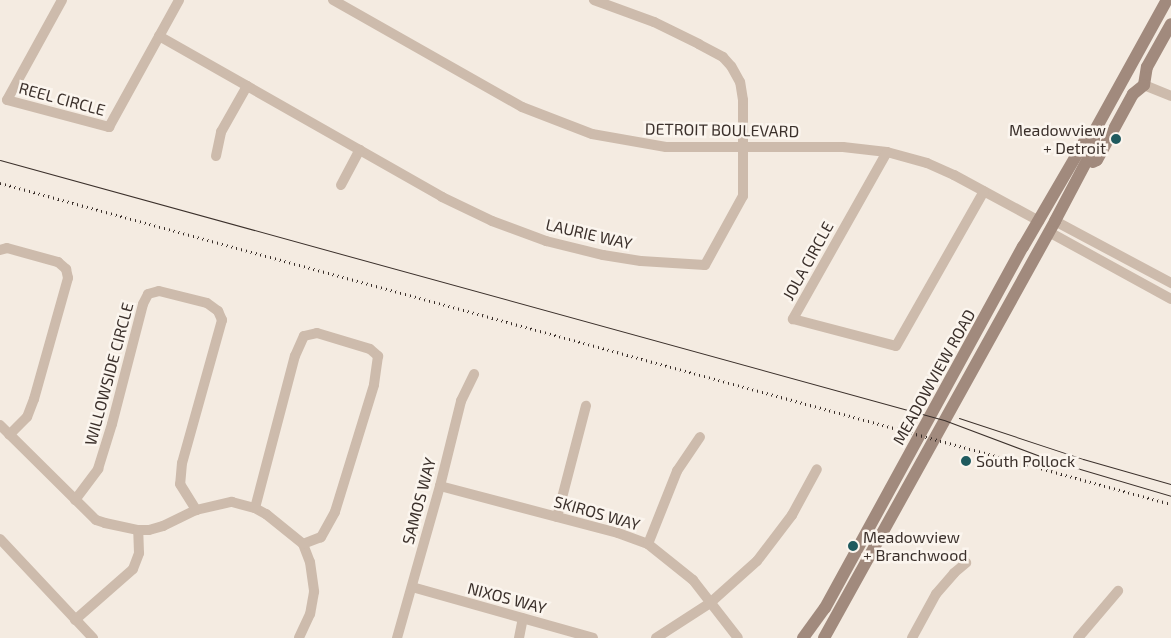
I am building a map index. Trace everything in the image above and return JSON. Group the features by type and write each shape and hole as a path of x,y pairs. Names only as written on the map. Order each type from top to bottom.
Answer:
{"main road":[{"path":"1169,0 1171,5"},
{"name":"MEADOWVIEW ROAD","path":"804,638 834,591 1039,220 1084,142 1094,132 1169,0"},
{"path":"1144,85 1147,67 1171,24"},
{"path":"1126,75 1144,85"},
{"path":"1084,166 1097,160 1133,94 1144,85"},
{"name":"MEADOWVIEW ROAD","path":"824,638 1052,226 1094,147 1094,132"},
{"path":"1039,220 1052,226"}],"street":[{"name":"REEL CIRCLE","path":"62,0 7,100 109,127 179,0"},
{"name":"DETROIT BOULEVARD","path":"333,0 506,98 560,123 592,134 639,144 694,148 843,147 886,152 927,163 1039,220"},
{"path":"594,0 679,33 723,57 731,66 742,90 744,148"},
{"name":"LAURIE WAY","path":"159,36 465,208 537,238 575,248 632,259 705,265 743,196 744,148"},
{"path":"1144,85 1171,96"},
{"path":"216,156 221,132 247,86"},
{"path":"341,186 360,150"},
{"name":"JOLA CIRCLE","path":"886,152 793,319 896,346 984,191"},
{"path":"1052,226 1171,283"},
{"path":"1052,226 1171,300"},
{"path":"0,250 7,248 58,262 66,268 68,278 34,399 26,417 9,435"},
{"name":"WILLOWSIDE CIRCLE","path":"75,500 98,469 112,424 143,304 148,294 159,291 207,303 218,311 222,320 182,463 180,484 196,510"},
{"path":"255,508 295,356 304,336 317,332 370,349 378,356 374,385 334,512 320,537 303,544"},
{"name":"SAMOS WAY","path":"397,638 440,486 461,401 474,374"},
{"path":"557,516 586,406"},
{"path":"0,425 96,520 138,530 163,526 196,510 232,502 255,508 286,528 303,544 310,562 314,592 310,614 298,638"},
{"path":"648,544 677,471 700,437"},
{"path":"656,638 710,603 736,582 776,539 797,507 817,469"},
{"name":"SKIROS WAY","path":"440,486 618,533 648,544 693,580 738,638"},
{"path":"75,620 133,569 139,553 138,530"},
{"path":"0,539 93,638"},
{"path":"912,638 936,594 954,573 966,563"},
{"name":"NIXOS WAY","path":"412,587 593,638"},
{"path":"1078,638 1118,591"},
{"path":"519,638 523,618"}],"tram line":[{"path":"0,160 944,420 1053,461 1171,496"},
{"path":"959,418 1083,459 1171,484"}],"railway":[{"path":"0,183 1171,504"}],"place":[{"name":"Meadowview + Detroit","path":"1116,139"},
{"name":"South Pollock","path":"966,461"},
{"name":"Meadowview + Branchwood","path":"853,546"}]}
